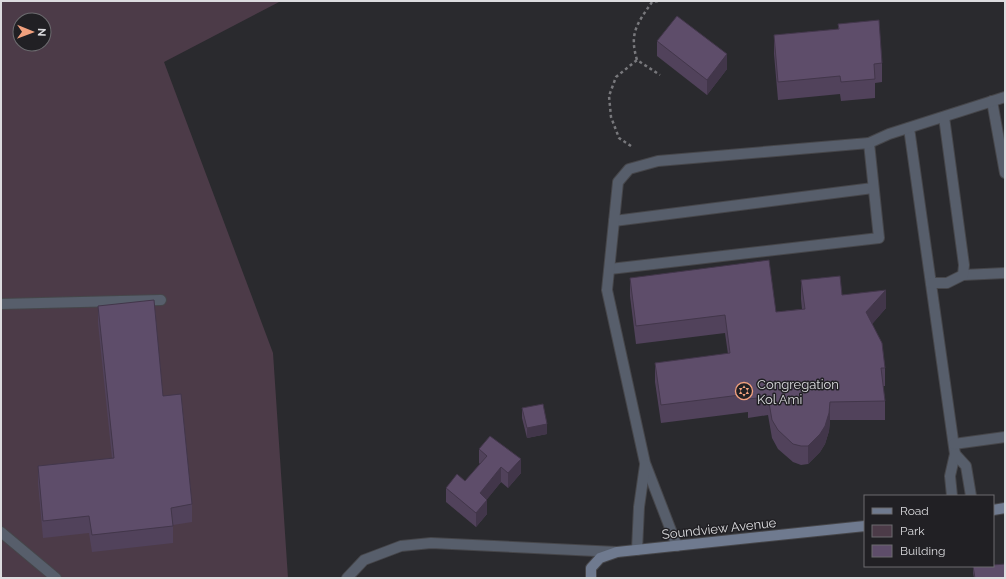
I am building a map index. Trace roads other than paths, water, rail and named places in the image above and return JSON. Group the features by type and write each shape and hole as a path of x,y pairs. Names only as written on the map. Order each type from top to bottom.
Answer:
{"street":[{"path":"677,546 645,463 608,290 618,182 629,169 658,161 869,143 909,128 1005,97"},
{"path":"992,101 1005,173"},
{"path":"944,117 964,265 963,275"},
{"path":"909,128 954,449 950,476 952,495"},
{"path":"610,269 879,238 869,143"},
{"path":"614,221 873,188"},
{"path":"930,283 947,283 963,275 1005,274"},
{"path":"1,304 161,300"},
{"path":"954,449 1005,437"},
{"path":"954,449 966,466 971,495"},
{"path":"637,550 639,507 645,463"},
{"path":"994,510 1005,508"},
{"name":"Soundview Avenue","path":"591,578 591,568 600,558 617,552 864,526"},
{"path":"1,532 56,578"},
{"path":"347,578 364,560 401,546 424,544 617,552"}],"place":[{"name":"Congregation Kol Ami","path":"744,391"}]}
